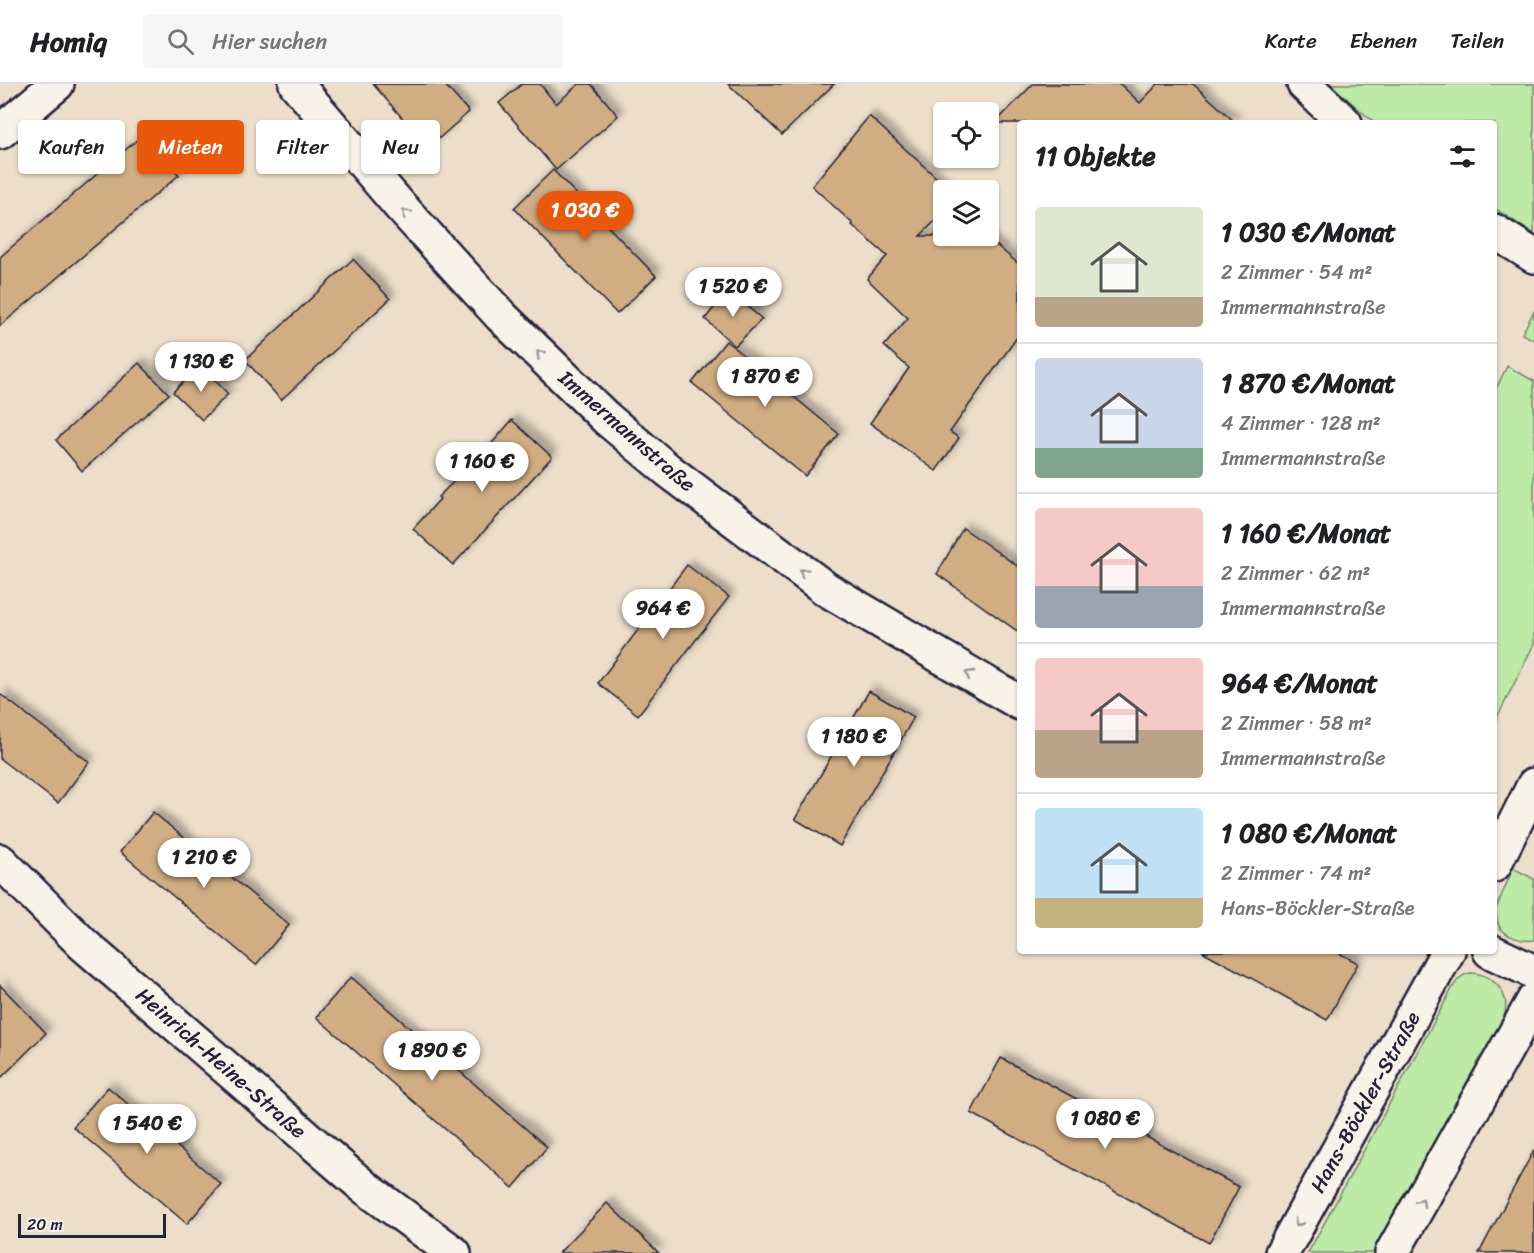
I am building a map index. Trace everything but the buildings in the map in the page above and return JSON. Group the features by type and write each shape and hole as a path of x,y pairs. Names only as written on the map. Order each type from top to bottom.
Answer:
{"street":[{"path":"0,132 57,84"},
{"name":"Immermannstraße","path":"296,84 400,206 501,316 606,418 669,471 826,589 1017,701"},
{"path":"1304,84 1342,120"},
{"path":"1497,233 1534,256"},
{"path":"1497,859 1534,785"},
{"name":"Heinrich-Heine-Straße","path":"0,861 84,945 363,1186 454,1253"},
{"name":"Hans-Böckler-Straße","path":"1282,1253 1446,954"},
{"path":"1496,954 1534,972"},
{"path":"1392,1253 1534,1000"}],"green space":[{"path":"1330,84 1534,84 1534,234 1497,210 1497,120 1372,120"},
{"path":"1534,311 1534,340 1522,334"},
{"path":"1507,366 1534,381 1534,644 1497,718 1497,387"},
{"path":"1513,868 1534,879 1534,940 1519,939 1502,930 1497,920 1497,906"},
{"path":"1471,973 1487,977 1500,989 1506,1002 1504,1019 1381,1253 1308,1253 1453,987 1460,978"}]}
